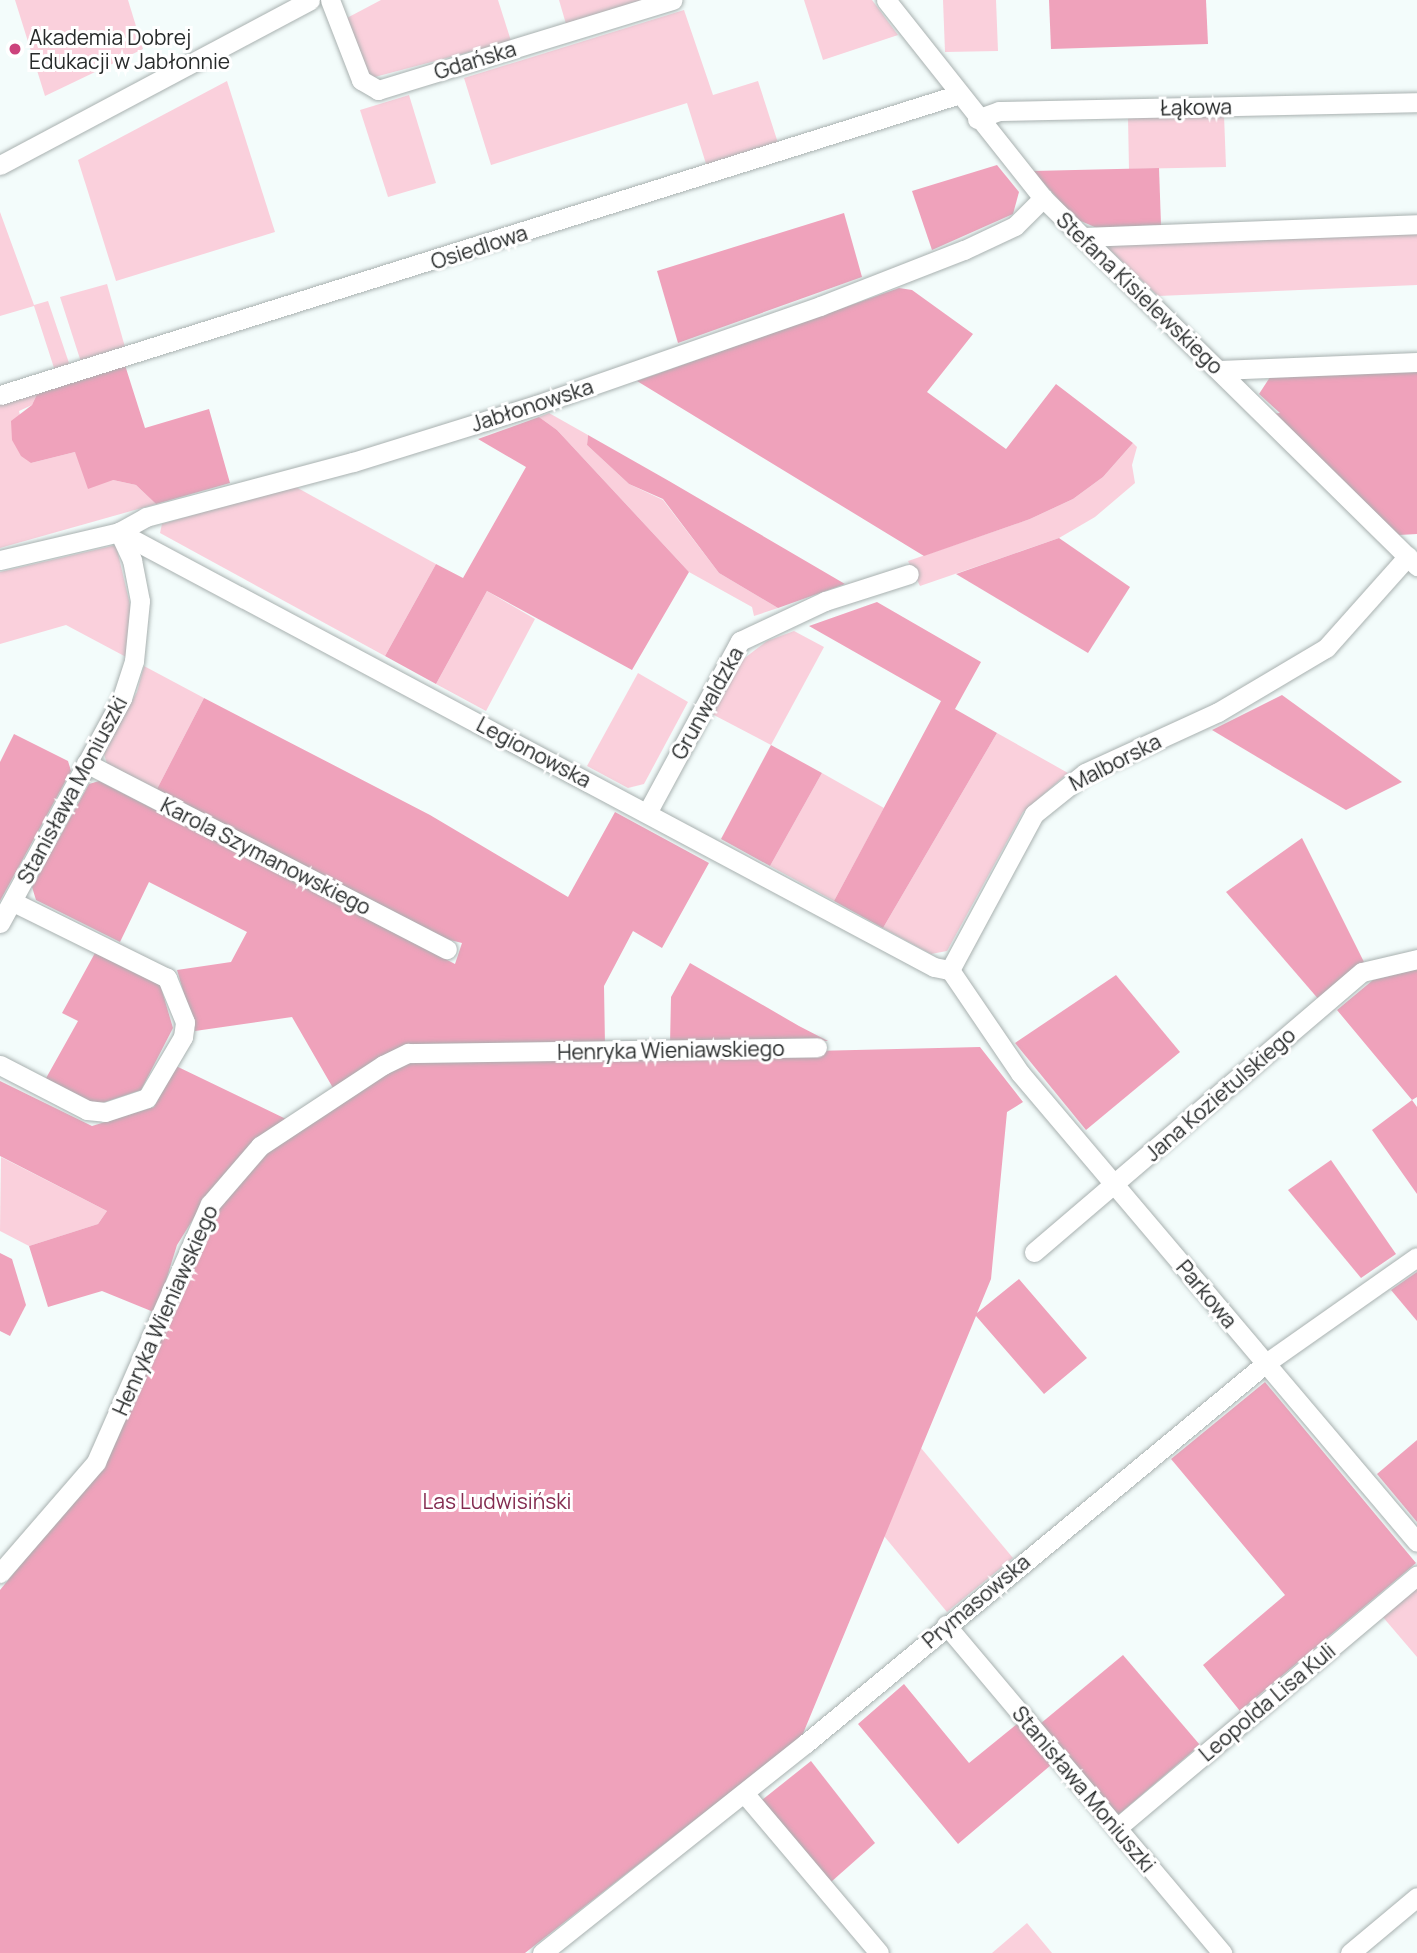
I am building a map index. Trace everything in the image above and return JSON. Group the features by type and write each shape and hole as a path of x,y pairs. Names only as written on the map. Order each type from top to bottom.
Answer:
{"street":[{"path":"2,160 310,0"},
{"name":"Gdańska","path":"330,0 361,80 378,90 673,0"},
{"name":"Stefana Kisielewskiego","path":"886,0 957,94 1044,198 1412,561"},
{"name":"Osiedlowa","path":"0,395 957,94"},
{"name":"Łąkowa","path":"977,119 999,111 1417,102"},
{"name":"Jabłonowska","path":"0,560 120,531 146,517 353,462 536,405 820,306 1015,226 1044,198"},
{"path":"1083,237 1417,224"},
{"path":"1219,370 1417,362"},
{"name":"Stanisława Moniuszki","path":"0,923 122,698 139,630 136,577 120,531"},
{"name":"Legionowska","path":"120,531 934,967 950,971"},
{"name":"Malborska","path":"950,971 1034,814 1085,773 1218,712 1326,648 1412,561"},
{"name":"Grunwaldzka","path":"647,813 740,641 825,601 909,574"},
{"name":"Karola Szymanowskiego","path":"86,763 447,949"},
{"path":"0,1065 87,1110 105,1112 147,1098 183,1037 185,1022 167,978 13,902"},
{"name":"Jana Kozietulskiego","path":"1034,1252 1362,972 1417,959"},
{"name":"Parkowa","path":"950,971 998,1044 1417,1542"},
{"name":"Henryka Wieniawskiego","path":"0,1573 96,1462 210,1204 260,1146 373,1072 408,1054 817,1047"},
{"name":"Prymasowska","path":"542,1953 744,1793 1266,1363 1417,1257"},
{"name":"Leopolda Lisa Kuli","path":"1117,1828 1417,1576"},
{"name":"Stanisława Moniuszki","path":"946,1625 1222,1953"},
{"path":"744,1793 879,1953"},
{"path":"1350,1953 1417,1897"}],"shaded area":[{"path":"15,0 128,0 143,49 45,96"},
{"path":"381,0 498,0 511,41 371,78 345,19"},
{"path":"559,0 644,0 566,24"},
{"path":"804,0 872,0 898,35 823,60"},
{"path":"943,0 996,0 998,51 945,52"},
{"path":"684,10 713,95 758,81 779,146 707,167 687,103 491,165 464,78"},
{"path":"227,81 275,232 116,281 78,160"},
{"path":"409,95 436,183 388,197 360,110"},
{"path":"1224,115 1226,167 1129,169 1128,117"},
{"path":"0,212 34,305 48,301 70,366 55,371 34,306 0,316"},
{"path":"1417,231 1417,285 1158,296 1106,246 1108,240"},
{"path":"107,284 125,347 81,362 60,297"},
{"path":"39,390 32,405 19,411 31,463 75,452 113,480 136,485 156,504 0,548 0,402"},
{"path":"549,413 588,435 587,445 629,484 663,500 719,573 778,608 754,616 752,607 689,572 557,430 539,417"},
{"path":"1133,443 1137,447 1132,465 1135,483 1095,517 1059,538 920,586 908,561 1030,519 1073,499 1103,477"},
{"path":"294,486 436,564 385,656 160,533 162,524"},
{"path":"116,545 131,609 128,658 66,625 0,644 0,572"},
{"path":"487,591 535,619 486,711 436,684"},
{"path":"794,631 824,647 771,745 712,714 742,660 767,641"},
{"path":"144,666 204,698 157,789 107,764 104,754 137,692"},
{"path":"638,673 688,702 644,784 628,788 587,766"},
{"path":"997,733 1068,773 1023,812 947,951 931,954 883,928"},
{"path":"822,773 884,808 834,901 770,866"},
{"path":"1,1157 107,1211 98,1224 29,1246 0,1231"},
{"path":"921,1448 1013,1558 947,1612 884,1536"},
{"path":"1417,1586 1417,1657 1382,1616"},
{"path":"1027,1923 1052,1953 992,1953"}],"green space":[{"path":"1049,0 1206,0 1208,44 1051,49"},
{"path":"997,165 1019,192 1013,214 932,250 912,191"},
{"path":"1159,168 1161,225 1097,228 1076,219 1033,171"},
{"path":"844,213 862,277 678,343 657,271"},
{"path":"899,288 912,290 973,334 927,392 1006,449 1056,384 1133,443 1103,477 1073,499 1030,519 924,556 637,381"},
{"path":"124,362 145,428 209,409 230,483 156,504 136,485 113,480 88,489 75,452 31,463 21,456 12,440 11,421 32,405 39,390"},
{"path":"1417,368 1417,534 1399,535 1272,414 1280,413 1259,394 1272,374"},
{"path":"539,417 557,430 689,572 632,670 487,591 436,684 385,656 436,564 463,578 526,467 478,439"},
{"path":"588,435 845,584 778,608 719,573 663,499 629,484 587,445"},
{"path":"1059,538 1130,587 1088,653 956,574"},
{"path":"877,602 981,662 955,709 997,733 883,928 834,901 941,701 809,626"},
{"path":"1282,695 1402,782 1346,810 1212,730"},
{"path":"204,698 430,815 568,897 615,812 709,863 662,948 633,931 604,986 605,1045 399,1048 333,1088 292,1017 195,1031 177,970 231,962 247,932 149,882 120,942 36,900 32,887 89,784 99,781 455,964 462,943 446,939 157,789"},
{"path":"14,734 68,761 71,771 0,901 0,762"},
{"path":"771,745 822,773 770,866 721,839"},
{"path":"1302,838 1364,962 1320,1001 1226,892"},
{"path":"95,953 160,984 173,1028 141,1090 96,1105 45,1080 78,1021 62,1013"},
{"path":"690,963 828,1041 670,1045 671,997"},
{"path":"1417,969 1417,1097 1412,1100 1337,1010 1373,980"},
{"path":"1116,975 1180,1052 1086,1130 1015,1043"},
{"name":"Las Ludwisiński","path":"980,1047 1023,1102 1007,1112 991,1279 977,1313 1019,1279 1087,1358 1044,1394 976,1316 802,1736 525,1953 0,1953 0,1590 106,1461 223,1200 272,1146 403,1061"},
{"path":"176,1066 286,1119 210,1192 177,1245 156,1313 102,1291 48,1307 29,1246 98,1224 107,1211 0,1156 0,1081 92,1126 154,1107"},
{"path":"1412,1100 1417,1107 1417,1194 1372,1130"},
{"path":"1331,1160 1396,1254 1361,1278 1288,1190"},
{"path":"0,1253 12,1259 26,1305 10,1336 0,1331"},
{"path":"1417,1272 1417,1321 1391,1290"},
{"path":"1265,1382 1416,1563 1240,1711 1203,1665 1285,1595 1171,1459"},
{"path":"1417,1440 1417,1522 1377,1474"},
{"path":"1123,1655 1200,1745 1118,1815 1040,1724"},
{"path":"904,1684 969,1763 1017,1724 1051,1765 958,1844 858,1724"},
{"path":"811,1761 875,1843 831,1882 762,1800"}],"place":[{"name":"Akademia Dobrej Edukacji w Jabłonnie","path":"15,49"}]}
